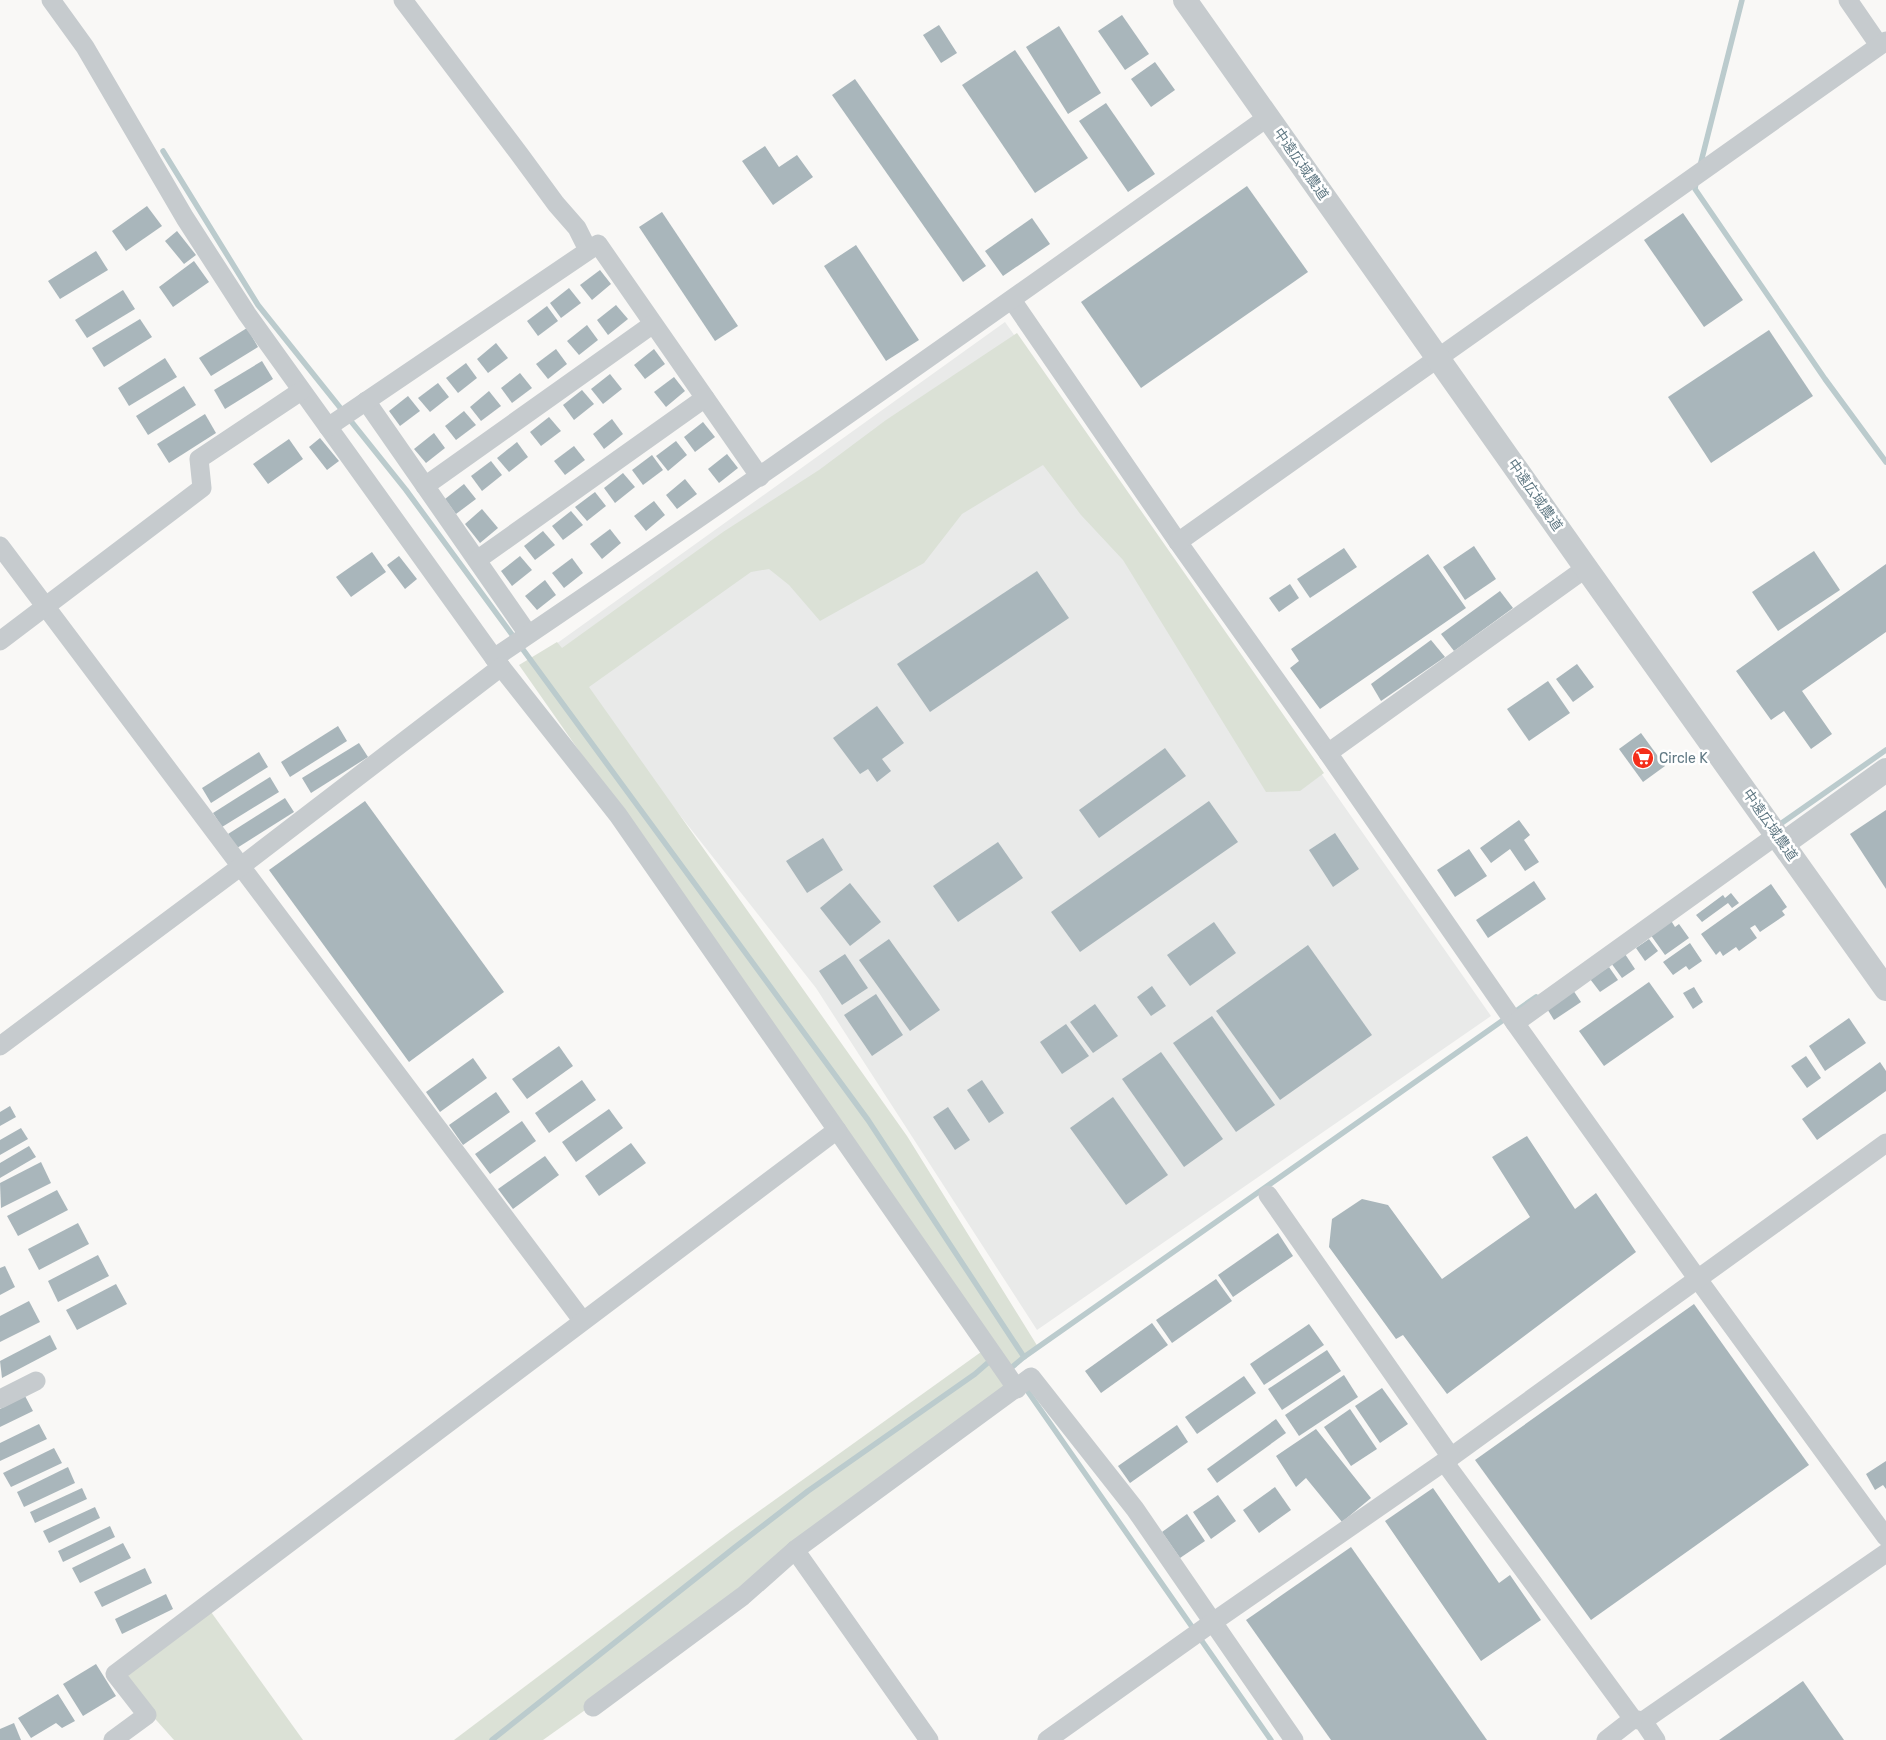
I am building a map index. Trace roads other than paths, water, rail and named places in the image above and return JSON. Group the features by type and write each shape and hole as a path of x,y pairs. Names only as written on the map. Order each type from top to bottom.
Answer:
{"street":[{"path":"51,0 85,47 190,226 247,314 497,662 618,815 1017,1389"},
{"path":"403,0 556,204 577,228 588,250"},
{"name":"中遠広域農道","path":"1185,0 1886,989"},
{"path":"1178,542 1882,43 1848,0"},
{"path":"0,1046 240,867 497,662 528,634 760,477 1268,117"},
{"path":"328,427 598,244 760,477"},
{"path":"1012,300 1178,542 1328,753 1515,1023 1697,1278 1886,1537"},
{"path":"425,486 654,324"},
{"path":"0,641 202,488 199,459 302,391"},
{"path":"477,560 704,398"},
{"path":"366,401 528,634"},
{"path":"0,546 582,1320"},
{"path":"1328,753 1586,568"},
{"path":"1515,1023 1780,840 1886,770"},
{"path":"113,1740 147,1715 115,1674 582,1320 837,1130"},
{"path":"1047,1740 1213,1622 1448,1460 1886,1143"},
{"path":"1268,1195 1448,1460 1638,1720 1656,1740"},
{"path":"594,1707 743,1596 795,1550 1031,1377 1135,1508 1294,1740"},
{"path":"0,1400 36,1381"},
{"path":"795,1550 929,1740"},
{"path":"1606,1740 1886,1553"}],"waterway":[{"path":"1700,166 1742,0"},
{"path":"163,151 258,305 406,490 868,1120 1024,1357"},
{"path":"1696,182 1695,189 1825,379 1886,462"},
{"path":"1776,827 1886,750"},
{"path":"1011,1368 1536,997"},
{"path":"492,1740 808,1491 975,1374 991,1360 993,1361"},
{"path":"1024,1386 1271,1740"}],"place":[{"name":"Circle K","path":"1643,758"}]}
